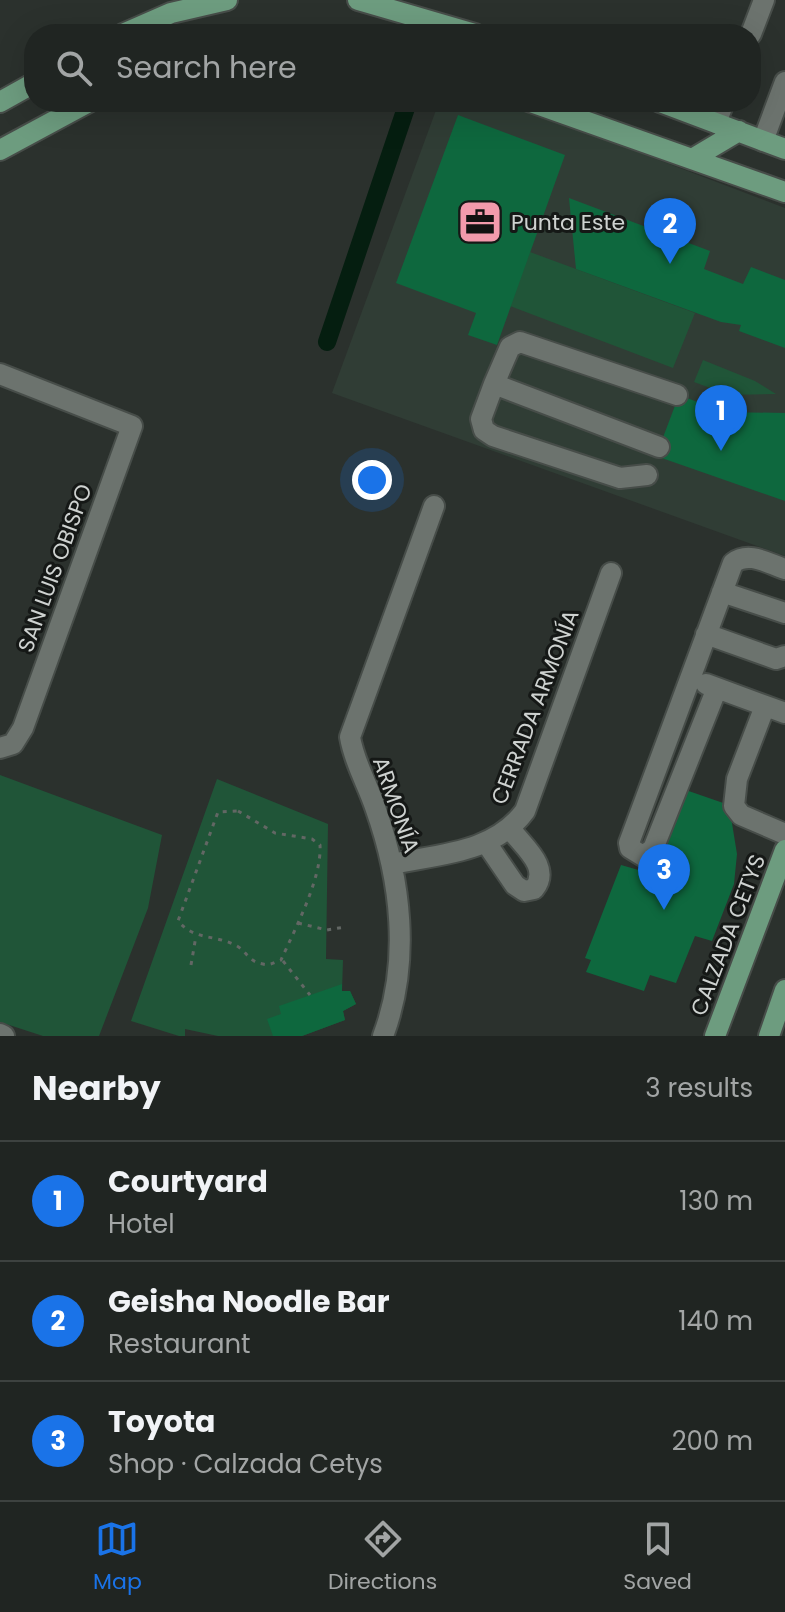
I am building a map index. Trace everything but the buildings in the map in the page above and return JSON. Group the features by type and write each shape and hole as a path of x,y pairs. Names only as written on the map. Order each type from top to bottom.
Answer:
{"main road":[{"path":"146,24 171,13 227,0"},
{"path":"358,0 441,24"},
{"path":"0,102 24,89"},
{"path":"0,150 70,112"},
{"path":"559,112 785,192"},
{"path":"687,112 785,149"},
{"path":"692,159 718,147 739,131"},
{"name":"CALZADA CETYS","path":"715,1036 785,850"},
{"path":"769,1036 785,990"}],"street":[{"path":"755,24 764,0"},
{"path":"763,141 785,82"},
{"path":"716,123 720,112"},
{"path":"763,141 785,130"},
{"path":"647,475 620,478 493,436 484,430 481,419 494,384 510,347 520,342 677,395"},
{"name":"SAN LUIS OBISPO","path":"0,374 132,426 23,728 13,744 0,748"},
{"path":"494,384 659,447"},
{"name":"ARMONÍA","path":"383,1036 399,974 400,921 392,864 375,806 353,755 350,737 434,506"},
{"path":"717,688 653,849 643,856 630,848 629,843 733,563 742,556 785,569"},
{"name":"CERRADA ARMONÍA","path":"392,864 487,844 511,830 525,811 611,573"},
{"path":"722,592 785,613"},
{"path":"706,634 776,659 785,656"},
{"path":"691,678 785,713"},
{"path":"765,706 737,779 734,806 741,815 785,834"},
{"path":"487,844 515,885 524,891 534,889 541,880 541,869 511,830"}],"path":[{"path":"238,811 275,833 312,839 320,845 321,858 281,960 267,966 251,961 240,948 196,936 188,933 178,921 218,812 238,811"},
{"path":"298,923 327,930 345,927"},
{"path":"191,965 196,936"},
{"path":"281,960 310,995"}],"shaded area":[{"name":"Punta Este","path":"435,112 532,112 785,208 785,556 332,393"}],"green space":[{"path":"530,252 695,313 673,368 510,306"},
{"path":"703,360 755,381 776,394 729,395 694,382"},
{"path":"0,775 162,835 148,908 99,1036 43,1036 0,1022"},
{"path":"217,779 328,824 326,959 343,960 342,991 350,991 356,1004 343,1011 345,1020 302,1036 218,1036 185,1029 185,1036 179,1036 131,1021"}],"waterway":[{"path":"327,342 405,112"}],"place":[{"name":"Punta Este","path":"480,222"},
{"name":"Geisha Noodle Bar","path":"670,264"},
{"name":"Courtyard","path":"721,451"},
{"name":"Toyota","path":"664,910"}]}
